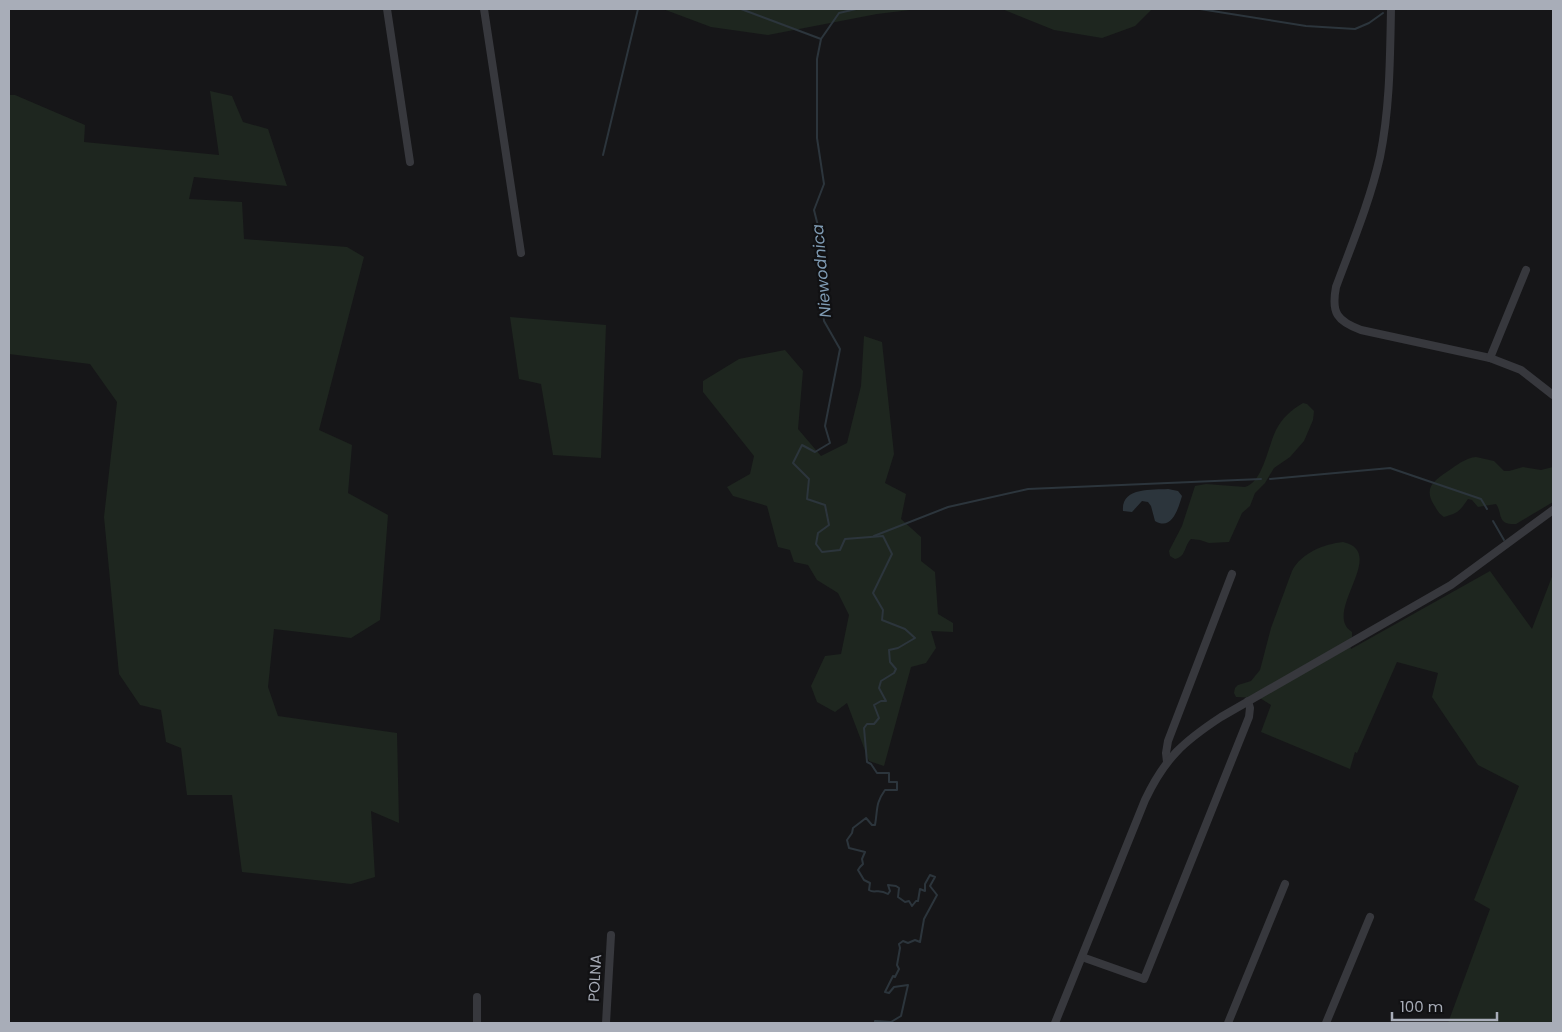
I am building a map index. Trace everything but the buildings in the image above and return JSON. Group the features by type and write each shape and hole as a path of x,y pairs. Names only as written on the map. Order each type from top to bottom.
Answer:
{"street":[{"path":"387,9 410,162"},
{"path":"484,9 521,253"},
{"path":"1391,9 1389,95 1380,156 1366,205 1336,287 1333,301 1335,311 1338,318 1347,325 1361,330 1490,358 1521,370 1553,395"},
{"path":"1490,358 1526,270"},
{"path":"1055,1023 1145,800 1156,778 1167,762 1196,733 1248,701 1451,585 1553,510"},
{"path":"1167,762 1168,741 1232,574"},
{"path":"1082,957 1144,979 1250,717 1248,701"},
{"path":"1228,1023 1285,884"},
{"path":"1326,1023 1370,917"},
{"name":"POLNA","path":"606,1023 611,935"},
{"path":"477,997 477,1023"}],"shaded area":[{"path":"663,9 918,9 877,14 768,35 711,27"},
{"path":"1002,9 1152,9 1135,26 1102,38 1054,30"},
{"path":"210,91 232,96 243,122 268,129 287,186 194,177 189,199 242,202 244,239 347,247 364,257 319,430 352,445 348,493 388,515 380,620 351,638 274,629 268,687 278,716 397,733 399,823 371,811 375,877 351,884 242,872 232,795 187,795 181,748 166,742 161,710 140,705 119,674 104,517 117,402 90,364 9,354 9,95 15,95 85,125 84,142 219,155"},
{"path":"510,317 606,325 601,458 553,455 541,384 519,379"},
{"path":"864,336 882,342 894,454 885,483 906,494 901,519 921,537 921,561 935,572 938,614 953,623 953,632 931,631 936,648 926,663 911,667 884,766 869,761 847,703 835,712 817,702 811,686 825,656 841,654 849,615 838,593 817,580 808,565 794,562 790,550 778,547 767,506 733,496 727,487 750,474 754,456 703,392 703,381 739,359 785,350 803,371 798,429 821,456 847,443 861,386"},
{"path":"1303,403 1307,404 1314,411 1313,420 1304,441 1290,457 1274,468 1265,483 1255,493 1250,506 1242,513 1229,542 1209,543 1191,539 1179,558 1175,559 1170,556 1169,551 1182,526 1195,486 1206,484 1245,487 1251,484 1261,471 1278,426 1287,415"},
{"path":"1476,457 1494,461 1504,471 1523,467 1541,470 1553,467 1553,502 1516,524 1505,523 1496,504 1478,507 1472,500 1468,499 1458,511 1444,517 1434,505 1430,488 1436,480 1451,469 1466,460"},
{"path":"1168,489 1178,491 1182,496 1173,517 1166,523 1155,521 1148,502 1142,501 1132,512 1123,511 1124,503 1132,494 1146,490"},
{"path":"1343,542 1354,547 1359,555 1359,566 1346,602 1344,614 1345,625 1352,632 1352,637 1349,641 1351,649 1490,571 1532,629 1553,574 1553,1023 1448,1023 1490,909 1474,900 1519,786 1478,765 1432,697 1438,673 1397,662 1357,753 1355,752 1350,769 1261,732 1271,705 1260,698 1236,697 1234,693 1238,685 1251,681 1260,670 1271,628 1292,571 1296,565 1314,550"}],"waterway":[{"path":"603,155 638,9"},
{"path":"741,9 821,39"},
{"name":"Niewodnica","path":"856,9 839,13 821,39 817,59 817,138 824,184 814,210 819,230 821,297 824,321 840,349 825,426 830,443 815,452 802,445 793,463 809,479 807,499 825,505 829,525 818,533 816,544 822,552 840,550 845,539 883,536 892,554 873,593 883,610 882,620 905,629 915,638 898,648 889,650 890,662 896,669 894,673 881,681 879,688 886,701 881,701 874,705 879,718 874,724 867,724 864,728 867,762 871,764 877,773 889,773 889,782 897,782 897,790 885,790 877,807 875,825 872,825 866,818 853,828 847,840 849,848 865,852 862,859 863,864 858,870 864,880 870,883 869,890 882,891 888,894 890,891 888,885 896,886 899,888 898,897 905,902 909,901 912,906 918,901 920,889 925,891 925,884 930,875 935,877 930,886 937,895 924,919 920,942 915,940 908,943 903,941 899,944 897,965 899,969 885,992 889,993 894,987 908,985 901,1016 891,1022 875,1021 875,1023"},
{"name":"Niewodnica","path":"1200,9 1306,26 1355,29 1369,23 1383,13"},
{"path":"1270,479 1390,468 1481,499 1487,509"},
{"path":"874,536 948,507 1028,489 1261,479"},
{"path":"1493,521 1504,540"}]}
